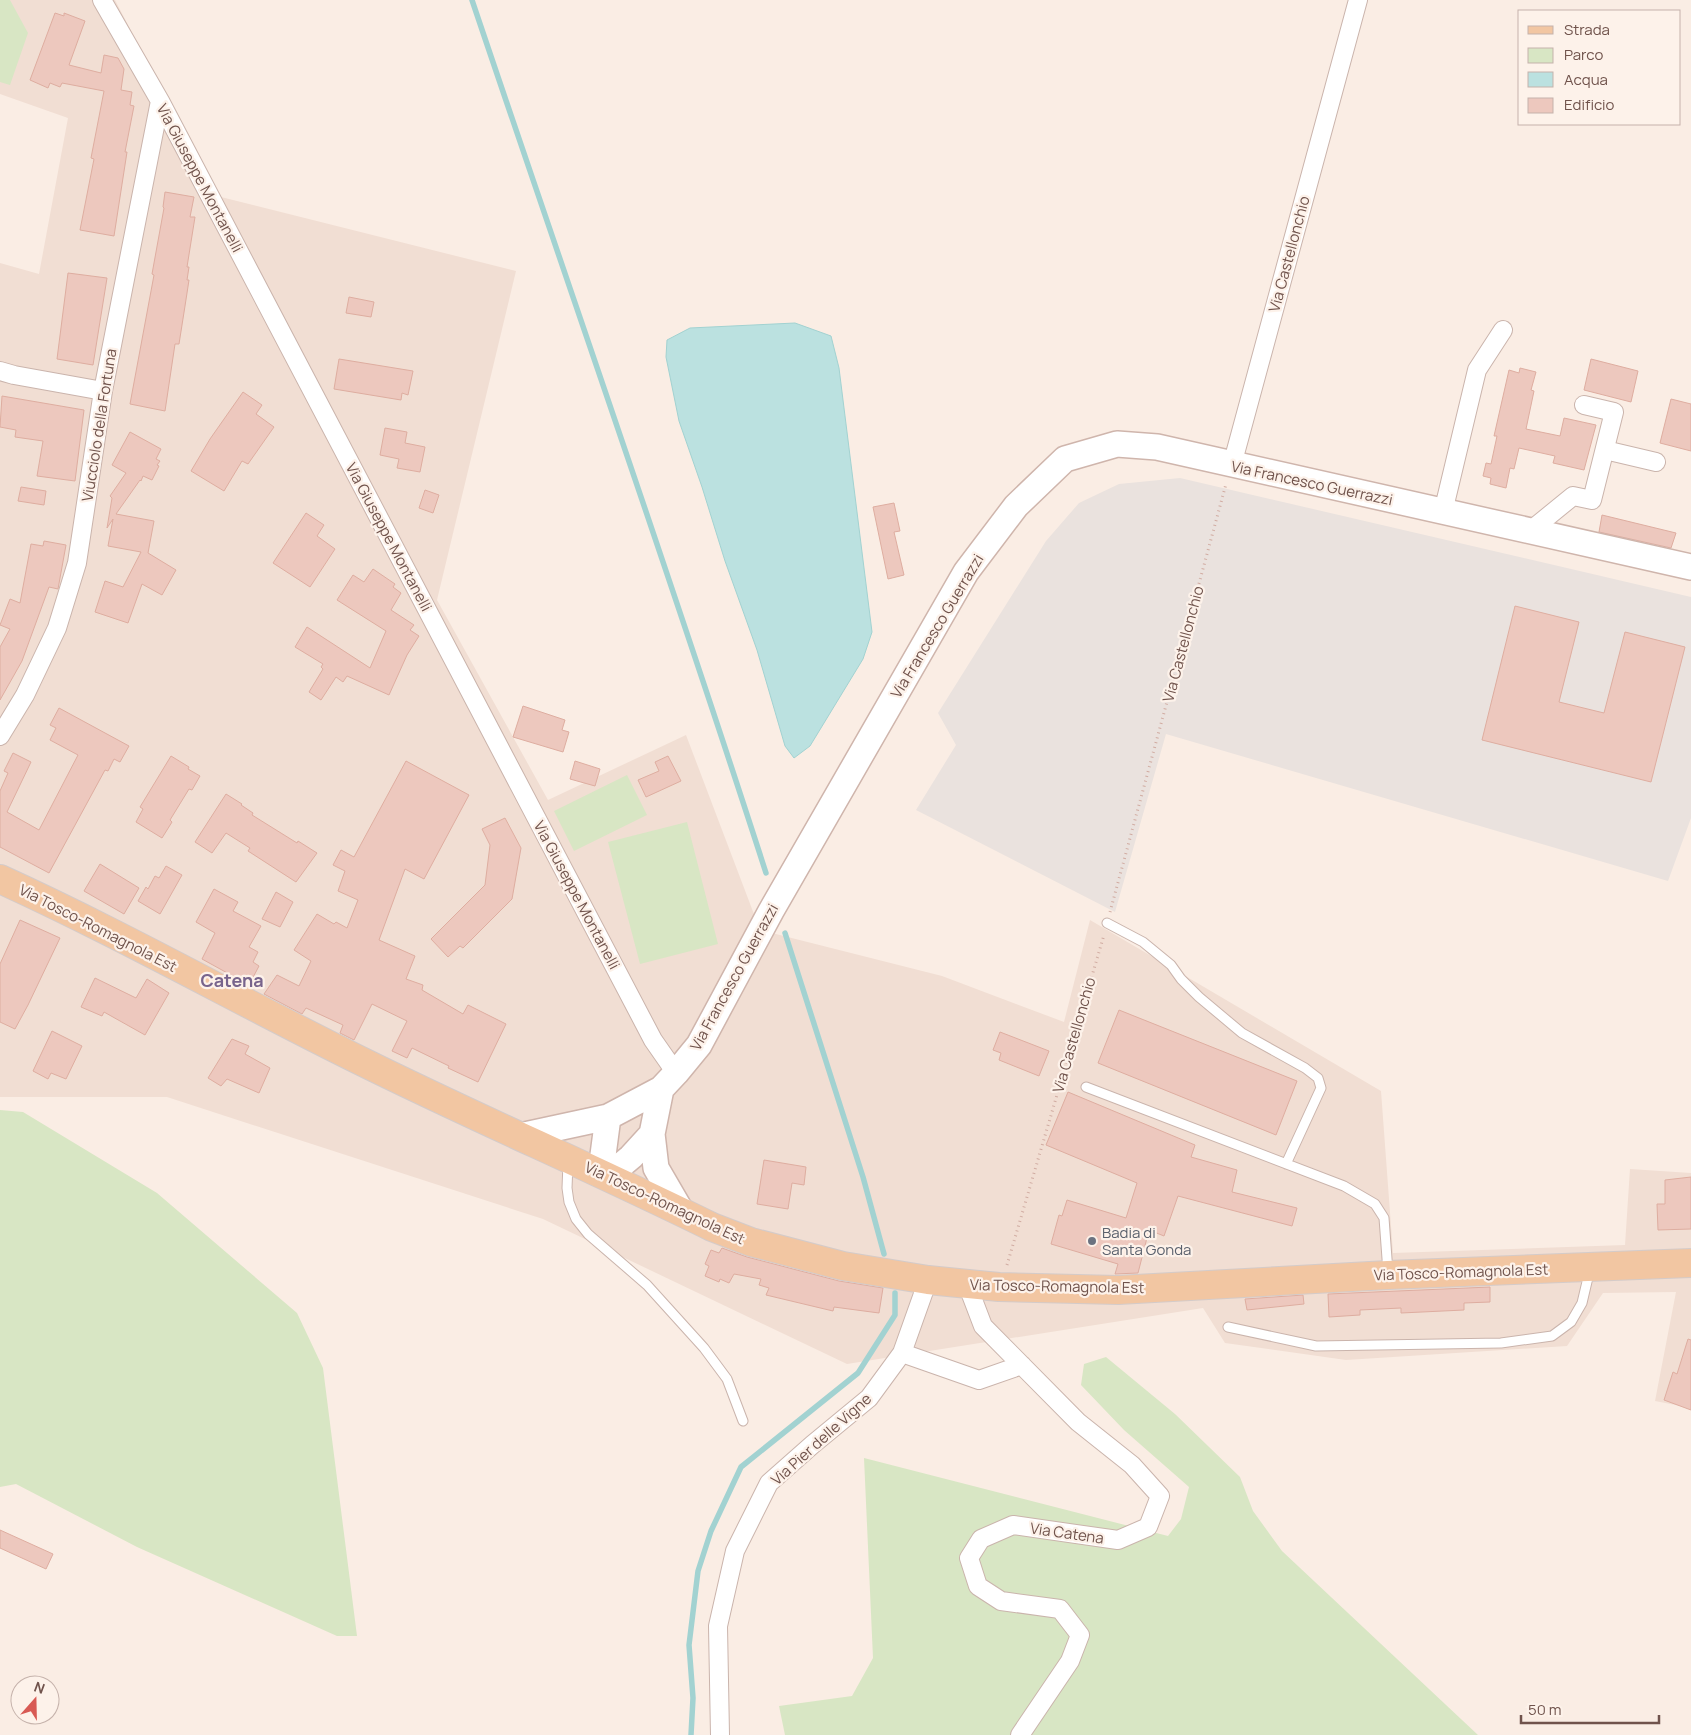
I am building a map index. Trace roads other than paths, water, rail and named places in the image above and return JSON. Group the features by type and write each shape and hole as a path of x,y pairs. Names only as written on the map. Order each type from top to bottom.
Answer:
{"main road":[{"name":"Via Francesco Guerrazzi","path":"520,1136 608,1117 668,1081 699,1046 770,911 966,572 1016,506 1065,460 1117,444 1156,447 1691,567"},
{"name":"Via Tosco-Romagnola Est","path":"0,879 70,912 276,1019 396,1078 712,1226 750,1242 843,1266 928,1280 999,1287 1118,1290 1388,1274 1691,1263"},
{"path":"668,1081 652,1134 656,1168 682,1211"},
{"path":"608,1117 602,1155 605,1176 631,1158 652,1134"}],"street":[{"name":"Via Giuseppe Montanelli","path":"102,0 160,101 654,1040 668,1081"},
{"name":"Via Castellonchio","path":"1232,465 1358,0"},
{"name":"Viucciolo della Fortuna","path":"0,736 25,695 57,628 77,563 103,391 160,101"},
{"path":"1444,512 1477,370 1503,330"},
{"path":"0,371 103,391"},
{"path":"1530,531 1572,496 1592,500 1614,412 1584,405"},
{"path":"1605,450 1656,462"},
{"name":"Via Pier delle Vigne","path":"720,1735 718,1626 735,1551 769,1483 869,1398 902,1353 928,1280"},
{"name":"Via Catena","path":"967,1284 983,1326 1078,1422 1132,1465 1160,1496 1148,1527 1118,1540 1013,1525 981,1539 969,1558 978,1586 1001,1601 1060,1608 1080,1635 1070,1661 1020,1735"},
{"path":"902,1353 979,1380 1022,1366"}],"lane":[{"path":"1107,923 1143,942 1171,966 1180,979 1199,997 1242,1033 1318,1078 1321,1088 1286,1164"},
{"path":"1086,1087 1344,1186 1375,1204 1384,1218 1388,1274"},
{"path":"568,1158 568,1195 576,1219 588,1234 647,1285 704,1348 727,1379 743,1421"},
{"path":"1228,1327 1316,1346 1501,1343 1552,1336 1571,1322 1582,1303 1590,1266"}],"water":[{"path":"795,323 831,336 839,368 872,632 863,659 810,746 794,758 785,746 757,650 725,561 679,421 666,357 667,340 690,328"}],"waterway":[{"path":"472,0 658,545 766,873"},
{"path":"785,933 863,1177 884,1254"},
{"path":"691,1735 693,1698 689,1645 698,1571 711,1531 741,1467 858,1373 895,1315 895,1293"}],"place":[{"name":"Badia di Santa Gonda","path":"1092,1241"}],"district":[{"name":"Catena","path":"232,980"}]}
